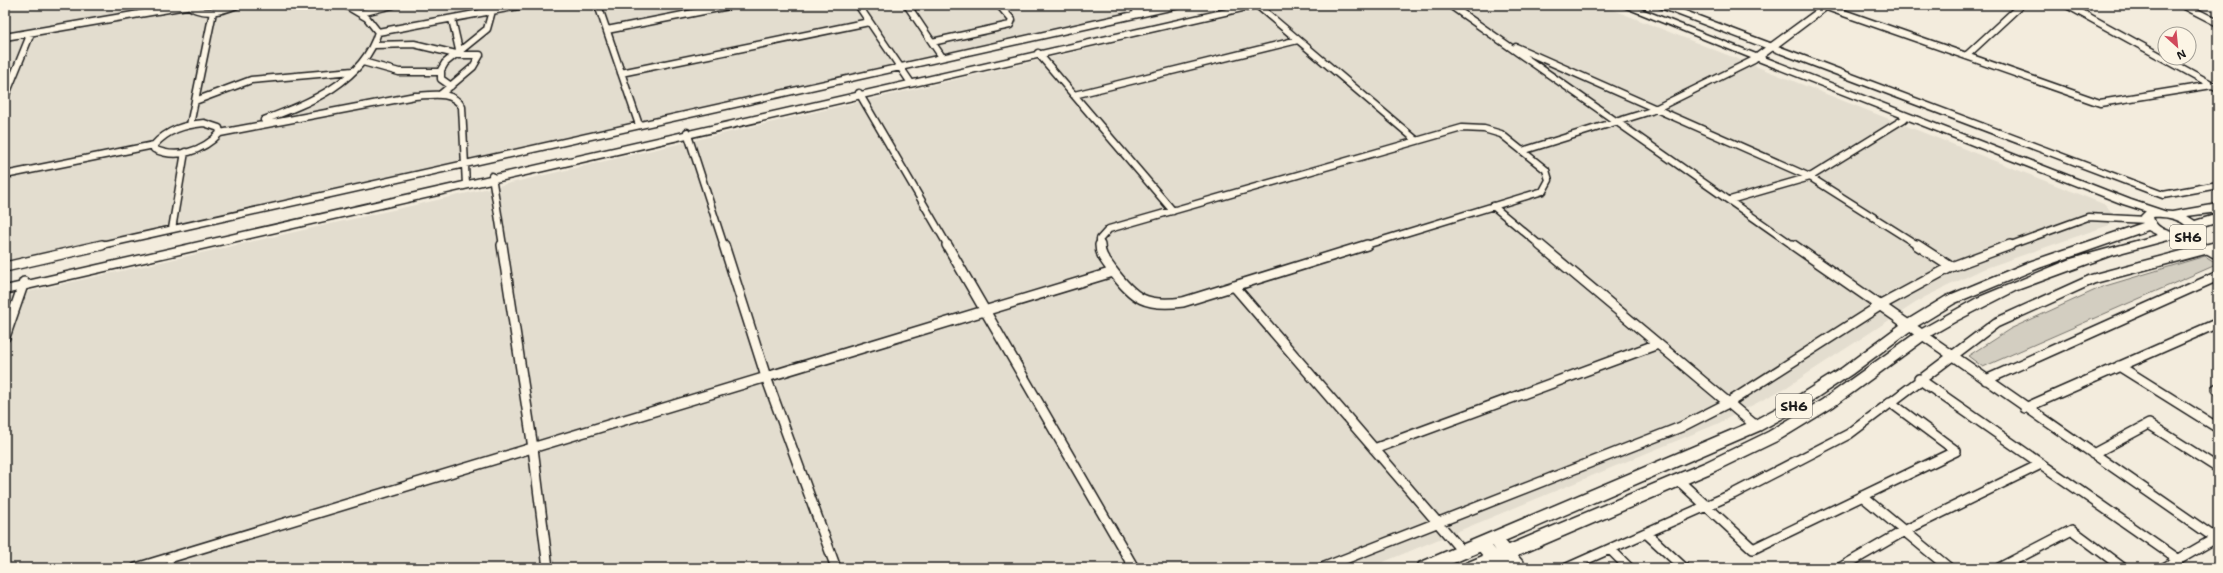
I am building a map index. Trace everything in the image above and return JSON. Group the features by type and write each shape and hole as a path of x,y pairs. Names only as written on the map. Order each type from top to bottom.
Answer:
{"main road":[{"name":"SH6","path":"1425,568 1756,426 1793,406 1847,371 1909,325 1950,300 2148,220 2151,214 2160,213 2173,216 2218,208"},
{"name":"SH6","path":"2173,216 2192,233"},
{"name":"SH6","path":"1472,568 1501,560 1722,461 1794,425 1844,392 1923,335 1962,311 2048,274 2135,243 2192,233 2218,218"},
{"name":"SH6","path":"2148,220 2171,236"}],"street":[{"path":"5,37 192,5 192,8 197,11 214,12 237,5"},
{"path":"345,5 361,13 378,32"},
{"path":"361,13 393,5"},
{"path":"378,32 492,11 502,7 524,5"},
{"path":"598,5 639,125"},
{"path":"607,30 734,5"},
{"path":"858,5 910,82"},
{"path":"919,5 908,6 942,57"},
{"path":"932,42 1010,24 1012,20 999,5"},
{"path":"1131,5 1140,14"},
{"path":"5,266 1179,5"},
{"path":"1039,53 1248,5"},
{"path":"5,290 23,284 910,82 1257,5 1416,140"},
{"path":"1450,5 1881,305 2025,408 2217,539 2164,568"},
{"path":"1613,5 2127,202 2160,213"},
{"path":"1623,5 1904,119 2123,205 2148,220"},
{"path":"1661,5 2163,195 2218,185"},
{"path":"1966,56 2021,5"},
{"path":"2067,5 2215,87"},
{"path":"2183,5 2218,23"},
{"path":"1522,151 1618,122 1657,108 1756,59 1826,6 2100,104 2215,87"},
{"path":"451,86 442,81 441,72 444,65 457,52 488,28 492,11"},
{"path":"190,125 214,12"},
{"path":"452,19 457,52"},
{"path":"621,73 869,22"},
{"path":"238,129 294,108 320,95 363,62 374,45 378,32"},
{"path":"5,97 31,33"},
{"path":"1499,39 1810,177 1951,267"},
{"path":"1074,95 1298,40"},
{"path":"374,45 414,44 476,54 481,57 473,67 440,94"},
{"path":"1039,53 1173,211"},
{"path":"363,62 399,72 441,72"},
{"path":"195,101 251,80 353,71"},
{"path":"154,145 154,150 169,155 186,152 206,146 220,133 415,96 440,94 454,98 462,107 463,164 466,184"},
{"path":"859,94 1134,568"},
{"path":"1730,200 1810,177 1904,119"},
{"path":"5,176 154,145 159,138 168,132 190,125 214,125 219,128 220,133"},
{"path":"1462,128 1484,129 1501,134 1522,151 1546,170 1549,180 1543,191 1183,302 1162,305 1145,301 1127,290 1100,254 1100,239 1109,230 1416,140 1462,128"},
{"path":"687,133 766,377 836,568"},
{"path":"172,229 186,152"},
{"path":"492,178 533,448 548,568"},
{"path":"1493,206 1756,426"},
{"path":"1322,568 1681,427 1728,403 1881,305 1951,267 2088,217 2148,220"},
{"path":"2192,233 2215,249"},
{"path":"1567,568 1733,494 1849,434 1919,379 1996,322 2093,279 2215,249"},
{"path":"136,568 1113,272"},
{"path":"1986,380 2218,276"},
{"path":"5,286 23,284"},
{"path":"5,337 23,284"},
{"path":"1234,286 1463,552"},
{"path":"2025,408 2218,323"},
{"path":"1374,449 1658,344"},
{"path":"2119,366 2218,428"},
{"path":"1919,379 2179,560"},
{"path":"1678,480 1753,549 1956,451 1890,402"},
{"path":"2093,454 2149,424 2218,468"},
{"path":"1840,568 1904,531 2041,464"},
{"path":"1862,496 1948,568"},
{"path":"1999,568 2072,530 2123,568"},
{"path":"1646,533 1684,568"},
{"path":"1488,542 1501,560 1520,568"},
{"path":"1610,549 1629,568"}],"shaded area":[{"path":"5,5 1165,5 5,263"},
{"path":"1277,5 1601,5 2106,205 2118,222 1983,269 1923,298 1787,387 1717,424 1369,568 5,568 5,297 433,201"},
{"path":"2205,256 2218,264 1983,367 1968,356 2010,329 2102,287"}]}
